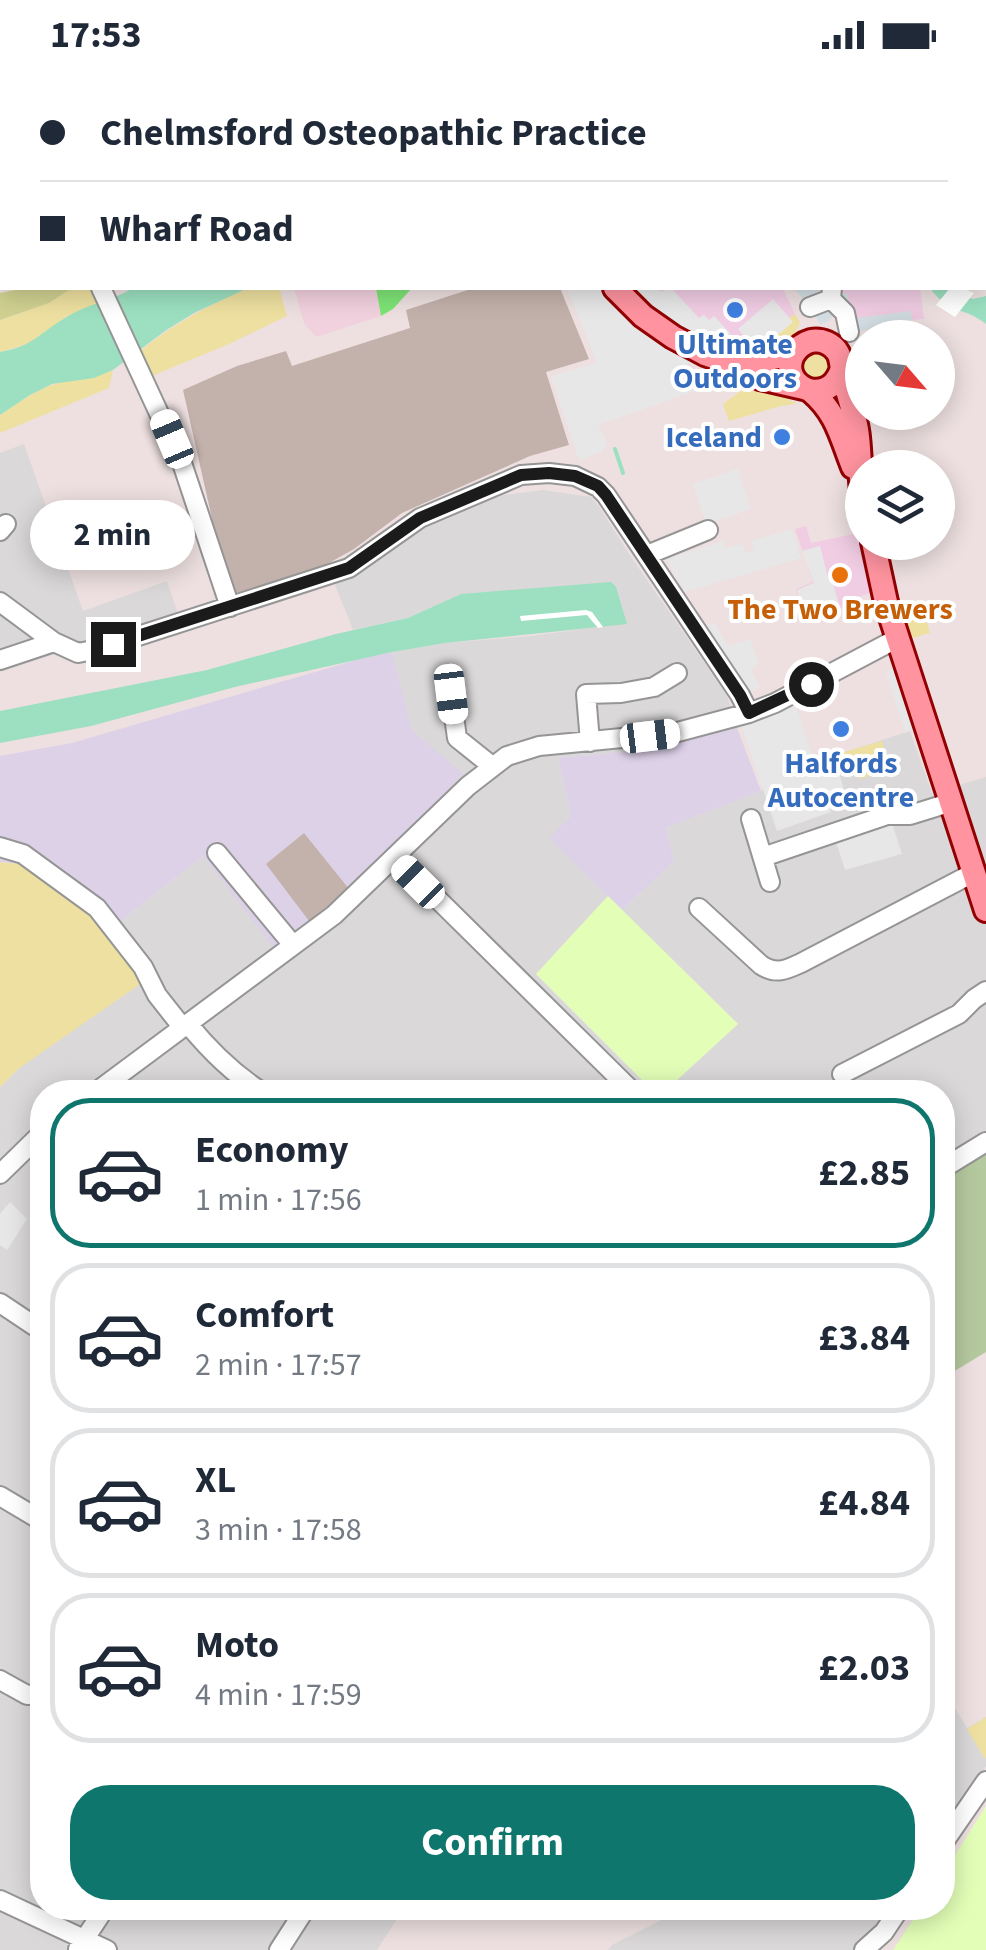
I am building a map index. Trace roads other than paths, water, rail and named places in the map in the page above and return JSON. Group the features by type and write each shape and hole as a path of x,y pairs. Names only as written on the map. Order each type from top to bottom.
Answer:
{"main road":[{"path":"617,290 656,327 704,354 760,378 808,390 827,389 842,371"},
{"path":"736,365 794,354 806,343 821,341 835,348 842,363 859,450"},
{"path":"794,354 793,377 832,412 847,450"},
{"path":"877,560 886,602 986,910"}],"street":[{"path":"102,290 182,463 230,607"},
{"path":"810,307 832,294 846,320"},
{"path":"0,602 54,642 78,653 87,652 349,568 420,518 521,475 575,476 598,486 749,713"},
{"path":"647,555 708,530"},
{"path":"112,1080 334,914 506,756 523,749 674,733 749,713 898,638"},
{"path":"0,660 54,642"},
{"path":"590,742 586,694 654,687 677,672"},
{"path":"451,694 457,738 492,766"},
{"path":"763,857 887,815 910,814 952,802"},
{"path":"751,819 770,882"},
{"path":"0,847 23,854 97,908 142,967 157,995 242,1080"},
{"path":"216,852 293,945"},
{"path":"394,857 621,1080"},
{"path":"700,908 761,965 778,972 974,872"},
{"path":"842,1074 960,1014 986,992"},
{"path":"955,1161 986,1142"},
{"path":"0,1174 30,1145"},
{"path":"0,1302 30,1323"},
{"path":"0,1496 30,1514"},
{"path":"0,1680 30,1695"},
{"path":"955,1826 986,1782"},
{"path":"0,1900 30,1917"},
{"path":"36,1920 81,1945 106,1950"},
{"path":"81,1945 97,1920"},
{"path":"280,1950 299,1920"},
{"path":"864,1950 892,1920"}],"waterway":[{"path":"615,449 623,473"}],"place":[{"name":"Ultimate Outdoors","path":"735,310"},
{"name":"Iceland","path":"782,437"},
{"name":"The Two Brewers","path":"840,575"},
{"name":"Halfords Autocentre","path":"841,729"}]}
